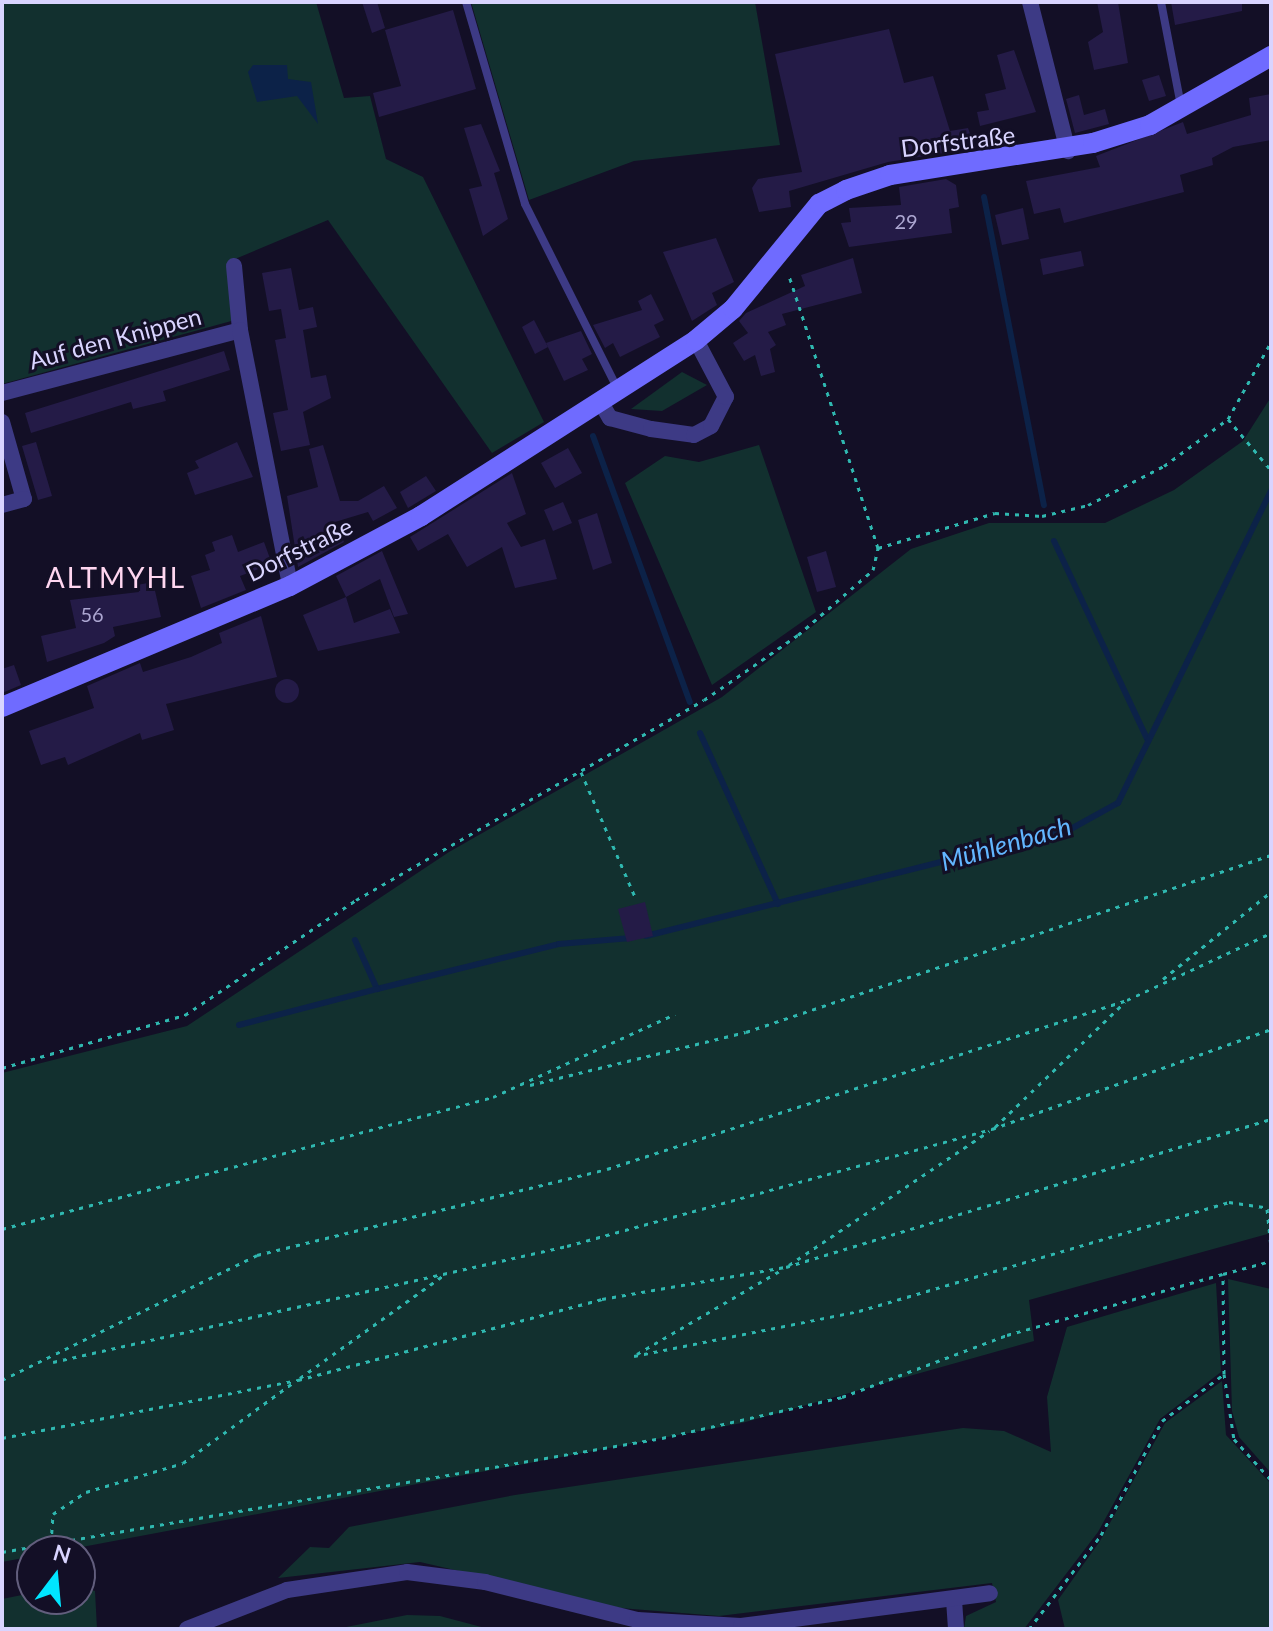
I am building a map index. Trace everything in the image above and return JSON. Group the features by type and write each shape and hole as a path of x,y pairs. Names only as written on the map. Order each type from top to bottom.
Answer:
{"main road":[{"name":"Dorfstraße","path":"2,707 290,586 421,516 696,340 777,259 819,204 846,190 890,175 1068,151 1181,107 1271,56"}],"street":[{"path":"1030,2 1068,151"},
{"name":"Auf den Knippen","path":"234,266 240,330 290,586"},
{"name":"Auf den Knippen","path":"2,393 240,330"},
{"path":"600,401 610,418 662,431 694,435 711,426 726,397 696,340"},
{"path":"2,422 24,499 2,505"},
{"path":"187,1629 287,1590 407,1572 485,1582 637,1620 741,1628 990,1593"},
{"path":"954,1600 956,1629"}],"lane":[{"path":"466,2 525,204 618,390"},
{"path":"1161,2 1181,107"}],"path":[{"path":"2,1068 185,1015 356,900 581,772 798,635 873,570 878,548 796,288 777,259"},
{"path":"878,548 995,513 1042,516 1088,505 1164,466 1228,419 1271,342"},
{"path":"1228,419 1271,470"},
{"path":"581,772 636,899"},
{"path":"2,1229 530,1085 746,1032 1271,855"},
{"path":"1160,982 1271,892"},
{"path":"50,1363 257,1255 607,1169 1127,1000 1271,933"},
{"path":"1127,1000 992,1129 786,1267 634,1356 859,1311 1229,1202 1269,1208 1271,1248"},
{"path":"530,1085 675,1014"},
{"path":"2,1380 50,1363 447,1273 992,1129 1271,1029"},
{"path":"2,1438 298,1380 602,1299 786,1267 1271,1119"},
{"path":"96,1535 692,1432 842,1397 1007,1335 1271,1261"},
{"path":"52,1535 53,1514 86,1492 183,1463 447,1273"},
{"path":"1223,1274 1224,1374 1234,1439 1271,1480"},
{"path":"1029,1629 1101,1535 1162,1421 1224,1374"}],"green space":[{"path":"2,2 316,2 344,98 370,96 386,159 423,177 544,422 492,453 328,220 228,262 235,320 2,384"},
{"path":"471,2 755,2 780,145 634,161 529,200"},
{"path":"682,372 707,385 662,411 631,409"},
{"path":"1271,397 1271,1233 1029,1300 1034,1341 742,1423 96,1544 96,1535 16,1535 16,1559 2,1562 2,1073 187,1026 449,852 722,697 911,549 989,523 1105,523 1174,490 1243,441"},
{"path":"759,445 816,612 712,685 625,483 665,456 699,462"},
{"path":"1228,1279 1271,1289 1271,1473 1239,1437 1232,1411"},
{"path":"1216,1283 1221,1372 1160,1419 1098,1532 1024,1629 964,1629 966,1616 996,1602 992,1583 719,1616 620,1608 420,1562 278,1578 310,1547 329,1548 349,1527 515,1495 963,1428 1004,1431 1051,1452 1047,1397 1067,1327"},
{"path":"1222,1381 1226,1435 1271,1484 1271,1629 1065,1629 1058,1600 1100,1541 1165,1423"},
{"path":"16,1596 16,1615 96,1615 96,1610 97,1629 2,1629 2,1599"},
{"path":"407,1615 440,1616 489,1629 336,1629"}],"water":[{"path":"253,65 287,65 288,79 311,82 318,124 297,96 257,102 248,72"}],"building":[{"path":"362,2 377,2 385,28 372,33"},
{"path":"1097,2 1118,2 1128,63 1094,70 1088,42 1103,32"},
{"path":"1171,2 1242,2 1242,11 1175,25"},
{"path":"453,10 476,89 379,117 373,93 401,86 385,30"},
{"path":"889,29 904,83 933,76 950,131 968,128 975,148 888,162 789,191 791,207 759,212 752,188 758,179 802,172 775,54"},
{"path":"1014,50 1036,112 980,126 977,112 989,110 985,94 1006,89 997,55"},
{"path":"1159,75 1166,96 1149,101 1142,80"},
{"path":"1271,94 1271,140 1233,147 1212,158 1213,165 1180,175 1184,192 1064,223 1060,208 1034,214 1026,181 1100,167 1096,156 1183,122 1187,134 1251,115 1249,98"},
{"path":"1079,95 1084,115 1105,109 1109,124 1075,133 1066,99"},
{"path":"481,124 500,171 494,173 508,219 483,236 469,189 482,186 464,128"},
{"path":"946,179 956,185 959,207 949,209 952,233 849,247 841,223 851,222 849,208 901,205 899,187"},
{"path":"1023,208 1029,239 1002,245 995,215"},
{"path":"716,238 734,282 712,293 717,305 692,321 663,252"},
{"path":"1081,251 1084,266 1043,275 1040,259"},
{"path":"853,258 862,293 782,314 786,325 768,332 776,345 770,349 775,372 761,376 755,355 744,361 733,343 748,333 739,321 746,313 805,286 801,275"},
{"path":"291,268 299,310 313,307 317,327 303,330 311,378 326,375 331,398 303,412 310,445 281,451 273,413 288,410 275,340 286,338 281,309 269,311 262,273"},
{"path":"651,294 664,320 654,325 660,337 620,357 613,343 605,348 593,325 642,310 638,301"},
{"path":"534,320 548,347 535,354 522,327"},
{"path":"581,331 592,354 582,359 588,370 564,381 546,343"},
{"path":"224,351 230,370 163,391 166,401 133,409 131,402 31,433 25,413"},
{"path":"36,442 52,496 38,500 22,446"},
{"path":"237,442 253,477 195,495 187,473 199,468 195,461"},
{"path":"323,445 340,501 358,501 384,486 397,508 373,521 368,512 335,522 344,542 298,567 287,496 318,487 309,449"},
{"path":"568,448 582,473 555,488 541,463"},
{"path":"512,473 526,514 507,523 521,547 545,539 557,579 515,588 502,547 467,567 448,534 418,551 410,537"},
{"path":"426,476 436,491 408,508 400,492"},
{"path":"563,502 572,523 553,531 544,510"},
{"path":"597,513 612,563 593,570 578,520"},
{"path":"232,535 238,552 264,542 272,564 240,576 246,590 201,608 191,576 210,570 205,555 215,551 212,542"},
{"path":"382,551 408,614 394,617 380,579 346,597 336,576"},
{"path":"826,551 836,587 817,592 807,557"},
{"path":"153,582 161,617 113,627 115,636 104,643 47,662 41,636 76,628 70,600 139,592 137,585"},
{"path":"346,597 354,623 390,609 400,633 318,651 303,615"},
{"path":"261,616 277,677 166,704 174,730 142,740 140,733 68,765 65,757 41,765 29,731 94,708 87,686 140,663 143,672 191,657 222,643 219,633"},
{"path":"14,665 21,685 2,693 2,669"},
{"path":"287,679 296,682 299,691 296,700 287,703 278,700 275,691 278,682"},
{"path":"645,902 653,936 627,942 618,909"}],"waterway":[{"path":"984,197 1044,505"},
{"path":"593,436 690,702"},
{"name":"Mühlenbach","path":"646,936 1069,830 1118,803 1271,490"},
{"path":"1054,541 1148,741"},
{"path":"700,733 778,904"},
{"path":"355,940 377,989 559,944 631,938"},
{"path":"239,1025 377,989"}],"district":[{"name":"ALTMYHL","path":"116,577"}]}
